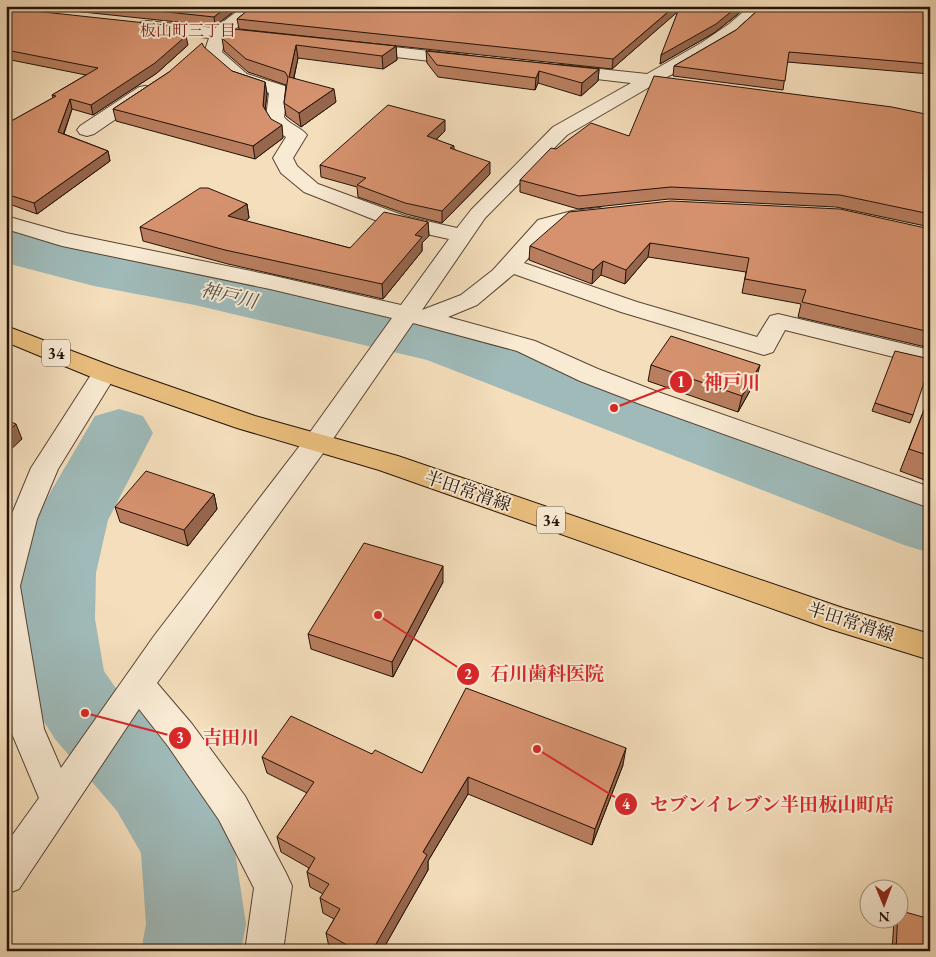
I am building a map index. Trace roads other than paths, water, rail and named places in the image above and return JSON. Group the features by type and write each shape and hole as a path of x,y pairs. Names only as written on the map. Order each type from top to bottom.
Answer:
{"main road":[{"name":"半田常滑線","path":"6,333 105,373 246,422 388,463 841,620 930,646"}],"street":[{"path":"255,6 218,34 213,53 241,78 279,90 276,117 281,126 297,135 283,158 288,169 311,188 398,221 462,236"},
{"path":"6,876 165,645 317,442 377,356 411,317 478,214 560,131 707,47 735,28 750,14 754,6"},
{"path":"134,24 196,39 218,34 278,40"},
{"path":"337,46 476,61"},
{"path":"546,68 677,84"},
{"path":"87,130 156,83"},
{"path":"411,317 469,300 501,275 546,225 554,220 622,212"},
{"path":"6,222 62,239 270,282 526,346 588,375 649,398 930,498"},
{"path":"509,265 629,307 764,347 778,321 930,358"},
{"path":"6,584 23,519 46,468 105,373"},
{"path":"6,588 27,729 58,802"},
{"path":"138,684 180,735 232,808 273,886 264,951"}],"waterway":[{"name":"神戸川","path":"6,245 94,269 195,287 446,345 930,525"},
{"path":"119,433 71,520 57,573 55,619 64,681 85,713 149,782 187,845 196,924 191,951"}],"place":[{"name":"神戸川","path":"614,408"},
{"name":"石川歯科医院","path":"378,615"},
{"name":"吉田川","path":"85,713"},
{"name":"セブンイレブン半田板山町店","path":"537,749"}],"district":[{"name":"板山町三丁目","path":"188,30"}]}
